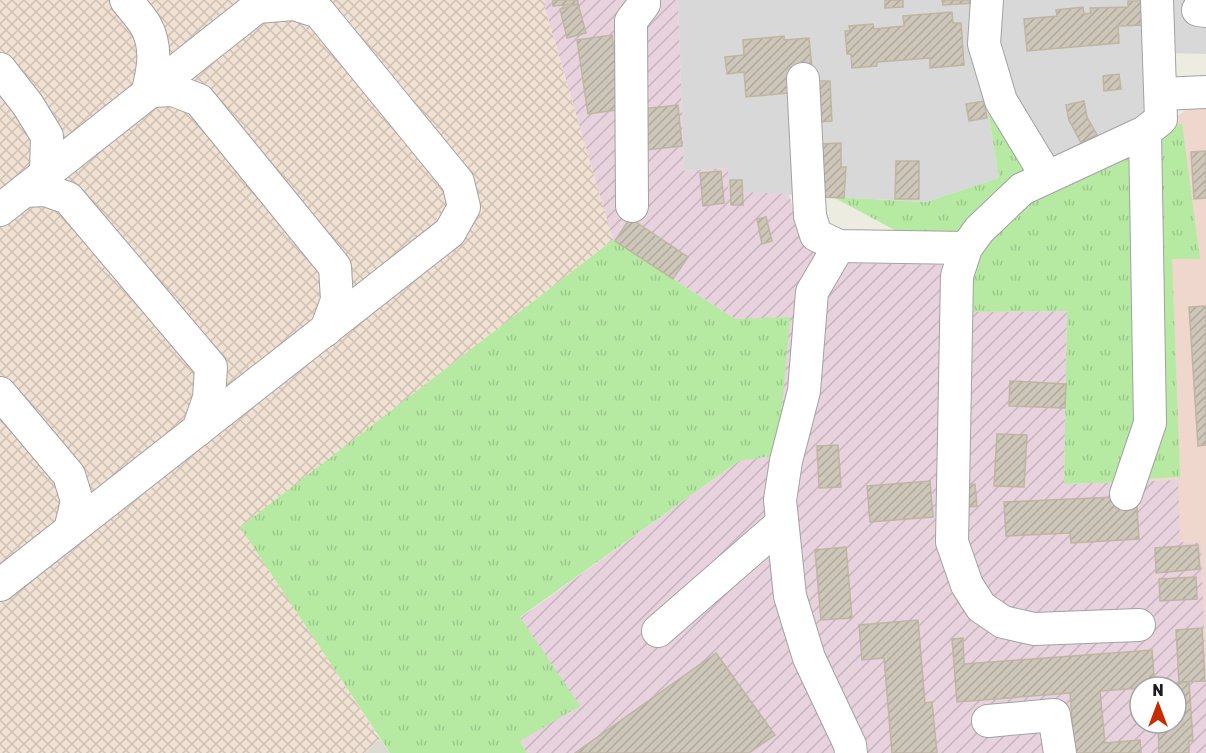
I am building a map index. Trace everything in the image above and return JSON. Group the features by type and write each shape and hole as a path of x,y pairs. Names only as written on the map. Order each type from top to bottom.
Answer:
{"lane":[{"path":"126,0 146,26 154,47 149,92"},
{"path":"632,207 630,21 644,4 644,0"},
{"path":"987,0 984,44 1000,101 1047,177"},
{"path":"1139,625 1034,629 1003,622 981,607 967,585 952,542 957,276 966,248 979,230 1022,189 1145,132 1161,119 1157,0"},
{"path":"0,210 259,4 294,4 319,12 458,182 464,207 450,232 0,585"},
{"path":"0,69 28,105 47,136 35,182"},
{"path":"803,80 810,216 816,235 839,246 966,248"},
{"path":"149,92 173,90 199,100 335,267 337,300 326,330"},
{"path":"1161,94 1206,92"},
{"path":"1126,494 1150,423 1145,132"},
{"path":"35,182 45,190 68,198 211,367 209,398 198,430"},
{"path":"839,246 812,292 804,391 786,460 780,500 790,596 809,658 850,745 851,753"},
{"path":"0,393 69,475 77,501 70,530"},
{"path":"658,631 782,522"},
{"path":"987,721 1054,716 1060,753"}],"shaded area":[{"path":"0,0 545,0 545,9 613,240 241,527 380,739 364,753 0,753"},
{"path":"545,0 678,0 684,171 728,168 728,191 789,194 799,231 840,263 966,265 964,312 1067,311 1064,484 1178,480 1180,542 1201,543 1206,753 527,753 520,741 520,618 739,461 735,319 613,240 545,8"},
{"path":"678,0 975,0 984,86 999,178 926,202 728,191 728,168 684,171"},
{"path":"994,0 1150,0 1151,112 1054,165 1041,162 991,44"},
{"path":"1167,0 1206,0 1206,54 1171,53"},
{"path":"1206,107 1206,678 1201,544 1180,543 1137,482 1149,138 1188,108"},
{"path":"380,739 390,753 364,753"}],"green space":[{"path":"984,86 1031,175 961,234 915,241 833,197 926,202 999,178"},
{"path":"1182,123 1200,259 1172,259 1180,477 1145,479 1152,137"},
{"path":"1144,146 1145,414 1123,482 1064,484 1067,311 964,312 966,265 1026,194"},
{"path":"613,240 735,319 790,317 778,455 739,461 520,617 580,706 520,741 527,753 390,753 240,527"}],"building":[{"path":"553,0 578,0 578,4 553,6"},
{"path":"885,0 903,0 903,7 885,8"},
{"path":"942,0 973,0 974,3 943,5"},
{"path":"1128,1 1144,1 1145,25 1118,26 1119,43 1027,51 1024,19 1057,16 1056,10 1083,7 1084,14 1091,13 1090,8 1128,7"},
{"path":"578,4 586,33 567,38 560,9"},
{"path":"952,12 953,23 961,23 964,65 930,68 930,58 877,62 877,66 852,68 851,54 847,54 845,31 850,31 849,26 873,24 874,29 904,26 903,16"},
{"path":"612,35 623,109 588,114 577,40"},
{"path":"784,36 784,40 809,38 812,68 799,92 746,97 744,72 727,74 725,57 744,55 743,40"},
{"path":"1119,74 1121,89 1104,91 1103,76"},
{"path":"816,81 830,81 832,121 818,122"},
{"path":"984,101 987,118 969,121 966,104"},
{"path":"1084,101 1087,117 1097,135 1081,143 1069,120 1066,105"},
{"path":"678,105 682,146 646,150 642,109"},
{"path":"841,143 841,167 846,167 844,198 821,197 818,144"},
{"path":"1206,151 1206,198 1194,199 1191,152"},
{"path":"896,161 919,161 919,199 895,199"},
{"path":"721,171 724,203 703,206 700,173"},
{"path":"730,180 742,180 743,205 731,205"},
{"path":"766,217 772,241 762,244 757,219"},
{"path":"630,218 688,257 673,279 615,241"},
{"path":"1206,306 1206,445 1198,446 1189,307"},
{"path":"1010,381 1066,384 1065,408 1009,406"},
{"path":"997,434 1027,435 1024,487 994,486"},
{"path":"838,445 841,487 819,488 817,446"},
{"path":"930,481 933,517 870,522 867,486"},
{"path":"975,484 977,506 961,508 959,486"},
{"path":"1116,497 1116,508 1137,507 1139,539 1071,543 1070,533 1006,536 1004,502"},
{"path":"1198,545 1200,569 1156,573 1155,548"},
{"path":"846,547 852,618 821,620 815,550"},
{"path":"1196,577 1197,599 1160,601 1159,579"},
{"path":"918,620 925,703 932,702 937,753 892,753 884,658 862,660 859,625"},
{"path":"1202,628 1205,681 1188,682 1188,675 1179,675 1176,630"},
{"path":"963,638 964,664 1152,650 1154,675 1128,675 1128,689 1100,691 1105,743 1140,740 1141,753 1075,753 1070,693 957,702 952,639"},
{"path":"716,653 775,735 749,753 575,753"},
{"path":"1188,682 1193,741 1189,741 1189,753 1159,753 1158,735 1188,735"}]}
